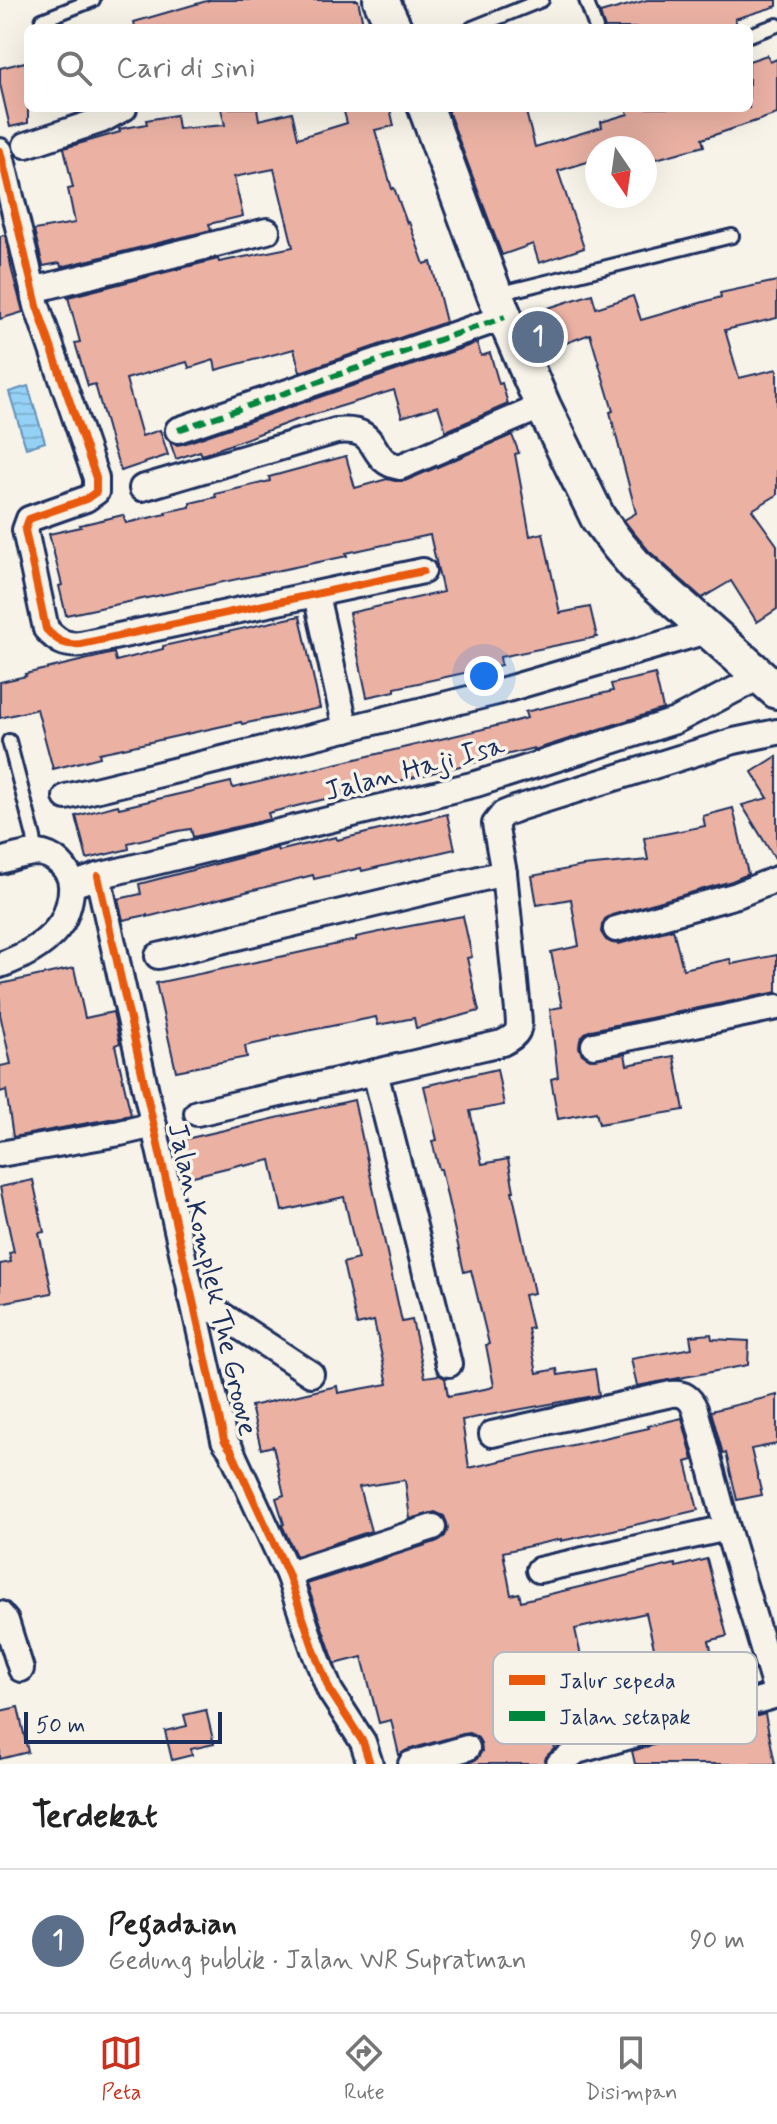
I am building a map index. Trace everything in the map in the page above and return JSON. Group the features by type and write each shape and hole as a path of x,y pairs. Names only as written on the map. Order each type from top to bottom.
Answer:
{"main road":[{"path":"381,0 392,24"},
{"path":"427,112 500,306 543,406 598,518 618,545 669,596 769,683"}],"street":[{"path":"26,145 102,120 117,112"},
{"path":"0,151 33,290 96,478 96,492 86,499 29,519 25,530 46,629 55,639 68,645 81,644 423,571"},
{"path":"33,290 267,231"},
{"path":"178,430 500,306"},
{"path":"142,488 347,430 359,431 367,436 382,458 390,465 400,467 543,406"},
{"path":"316,595 346,729"},
{"path":"66,797 497,692 710,630"},
{"name":"Jalan Haji Isa","path":"72,885 98,876 476,784 675,721 769,683"},
{"name":"Jalan Komplek The Groove","path":"197,1113 502,1043 515,1035 519,1022 504,873 495,824 503,814 734,741 777,732"},
{"path":"0,861 36,853 55,858 72,885 67,909 55,930 31,951 0,965"},
{"path":"158,956 504,873"},
{"name":"Jalan Komplek The Groove","path":"98,876 224,1440 288,1574 330,1691 363,1742 370,1764"},
{"path":"616,929 737,895 777,879"},
{"path":"594,1045 777,1007"},
{"path":"375,1072 449,1364"},
{"path":"0,1154 154,1125"},
{"path":"190,1294 311,1374"},
{"path":"492,1434 671,1394 680,1394 691,1400 777,1695 757,1701"},
{"path":"288,1574 433,1527"},
{"path":"539,1570 727,1528"},
{"path":"0,1614 6,1621 21,1669"},
{"path":"559,1764 577,1751 602,1744"},
{"path":"411,1764 467,1748"}],"lane":[{"path":"42,20 93,0"},
{"path":"482,24 542,0"},
{"path":"586,0 595,24"},
{"path":"753,34 777,25"},
{"path":"500,306 554,279 732,236"},
{"path":"9,741 36,853"}],"water":[{"path":"28,386 45,442 26,448 9,392"}],"building":[{"path":"210,0 358,0 363,24 134,24"},
{"path":"647,0 777,0 777,6 735,19 737,24 604,24 600,13"},
{"path":"767,55 770,62 777,59 777,114 702,139 704,146 657,159 657,136 585,136 585,163 558,171 584,248 539,263 533,244 502,255 448,112 526,112 535,147 602,127 601,122 627,112 753,112 753,60"},
{"path":"24,62 24,112 28,112 28,123 10,127 0,84 0,68"},
{"path":"222,112 258,112 259,120 292,112 298,138 347,123 344,112 391,112 394,126 375,130 392,189 409,222 424,264 431,262 446,322 300,372 294,349 216,370 214,360 189,368 187,362 126,379 142,436 160,430 168,455 121,471 95,384 88,386 75,343 80,342 68,297 218,259 219,262 293,247 274,169 234,177 243,216 209,224 211,230 61,267 60,263 43,266 34,230 75,223 68,189 73,188 64,148 120,132 119,129 147,124 146,120 176,115 178,129 225,125"},
{"path":"5,235 23,312 0,319 0,236"},
{"path":"777,281 777,318 725,330 739,378 777,369 777,495 752,510 777,545 777,609 757,622 731,581 702,598 649,551 624,520 636,513 610,412 613,411 590,334 542,352 529,324 548,317 545,309 592,294 596,308 633,296 641,320 721,297 720,293"},
{"path":"477,343 481,356 490,353 508,404 446,431 438,406 402,417 394,390 293,421 202,455 200,451 176,459 170,442 183,444"},
{"path":"512,435 519,453 515,454 530,536 543,533 560,613 590,607 597,637 500,657 501,665 367,697 349,613 443,592 430,535 346,553 347,556 66,615 49,534 123,515 126,523 166,514 190,507 190,503 216,497 215,494 270,481 269,477 346,456 355,488 387,479 405,481"},
{"path":"300,616 320,708 99,753 100,757 53,769 37,709 0,718 0,682 114,653 116,661 163,649 163,646"},
{"path":"655,674 663,709 534,750 268,813 270,819 193,837 191,829 178,831 128,843 129,849 87,859 76,816 231,782 233,788 500,725 527,718 525,712 613,691 611,684"},
{"path":"777,756 777,862 742,805 768,798 752,772"},
{"path":"733,808 748,874 612,915 605,919 601,932 606,940 619,944 673,929 683,969 730,959 732,964 777,955 777,992 585,1033 579,1047 582,1054 590,1059 625,1054 627,1065 674,1056 684,1110 599,1124 596,1112 558,1119 551,1079 558,1077 550,1009 562,1007 551,952 579,946 571,899 537,905 532,876 583,866 648,860 644,838 705,826 703,816"},
{"path":"447,814 455,849 362,871 361,868 314,879 313,875 147,917 123,920 118,899 141,894 139,884 277,848 278,851 336,837 337,840"},
{"path":"463,916 472,957 467,958 479,1011 416,1028 414,1018 378,1025 376,1017 272,1038 245,1046 247,1057 176,1071 156,983"},
{"path":"74,968 85,1018 113,1012 120,1043 115,1045 131,1115 13,1137 6,1090 0,1092 0,1066 11,1064 0,1014 0,984"},
{"path":"497,1069 504,1105 470,1111 482,1164 508,1159 534,1293 524,1295 532,1328 528,1329 537,1373 557,1369 558,1375 595,1369 599,1395 462,1420 469,1468 682,1418 693,1460 686,1462 698,1510 503,1552 511,1595 519,1593 521,1601 707,1559 727,1636 709,1641 712,1652 655,1652 646,1613 575,1629 580,1652 493,1652 493,1744 554,1744 555,1748 544,1764 466,1764 477,1759 482,1751 478,1738 470,1733 407,1750 399,1755 391,1720 379,1723 362,1657 335,1664 307,1584 438,1541 445,1536 447,1523 444,1516 435,1512 410,1519 405,1480 359,1487 371,1531 296,1556 282,1525 276,1498 284,1495 273,1446 261,1449 251,1406 337,1386 338,1393 388,1384 374,1321 357,1325 343,1263 358,1259 344,1197 282,1211 271,1160 185,1178 177,1141 354,1100 402,1322 412,1320 425,1377 439,1375 445,1378 448,1396 494,1386 486,1345 489,1344 471,1270 464,1272 432,1141 437,1140 424,1086"},
{"path":"33,1180 44,1232 39,1233 52,1293 0,1303 0,1264 11,1262 9,1253 14,1252 0,1187"},
{"path":"711,1334 712,1339 749,1341 748,1365 637,1386 631,1359 692,1348 690,1336"},
{"path":"777,1395 777,1444 751,1449 762,1495 737,1500 726,1453 723,1454 711,1411"},
{"path":"18,1707 28,1752 0,1759 0,1711"},
{"path":"206,1710 214,1744 191,1749 192,1755 172,1760 165,1731 187,1726 184,1715"},
{"path":"765,1714 775,1764 635,1764 632,1751 657,1744 757,1744 757,1716"}],"marked path":[{"path":"178,430 505,317"}],"cycle path":[{"path":"0,151 37,306 96,478 96,492 86,499 29,519 25,530 46,629 50,633 66,643 81,644 423,571"},
{"path":"98,876 224,1440 288,1574 330,1691 363,1742 370,1764"}],"place":[{"name":"Pegadaian","path":"538,337"}]}
